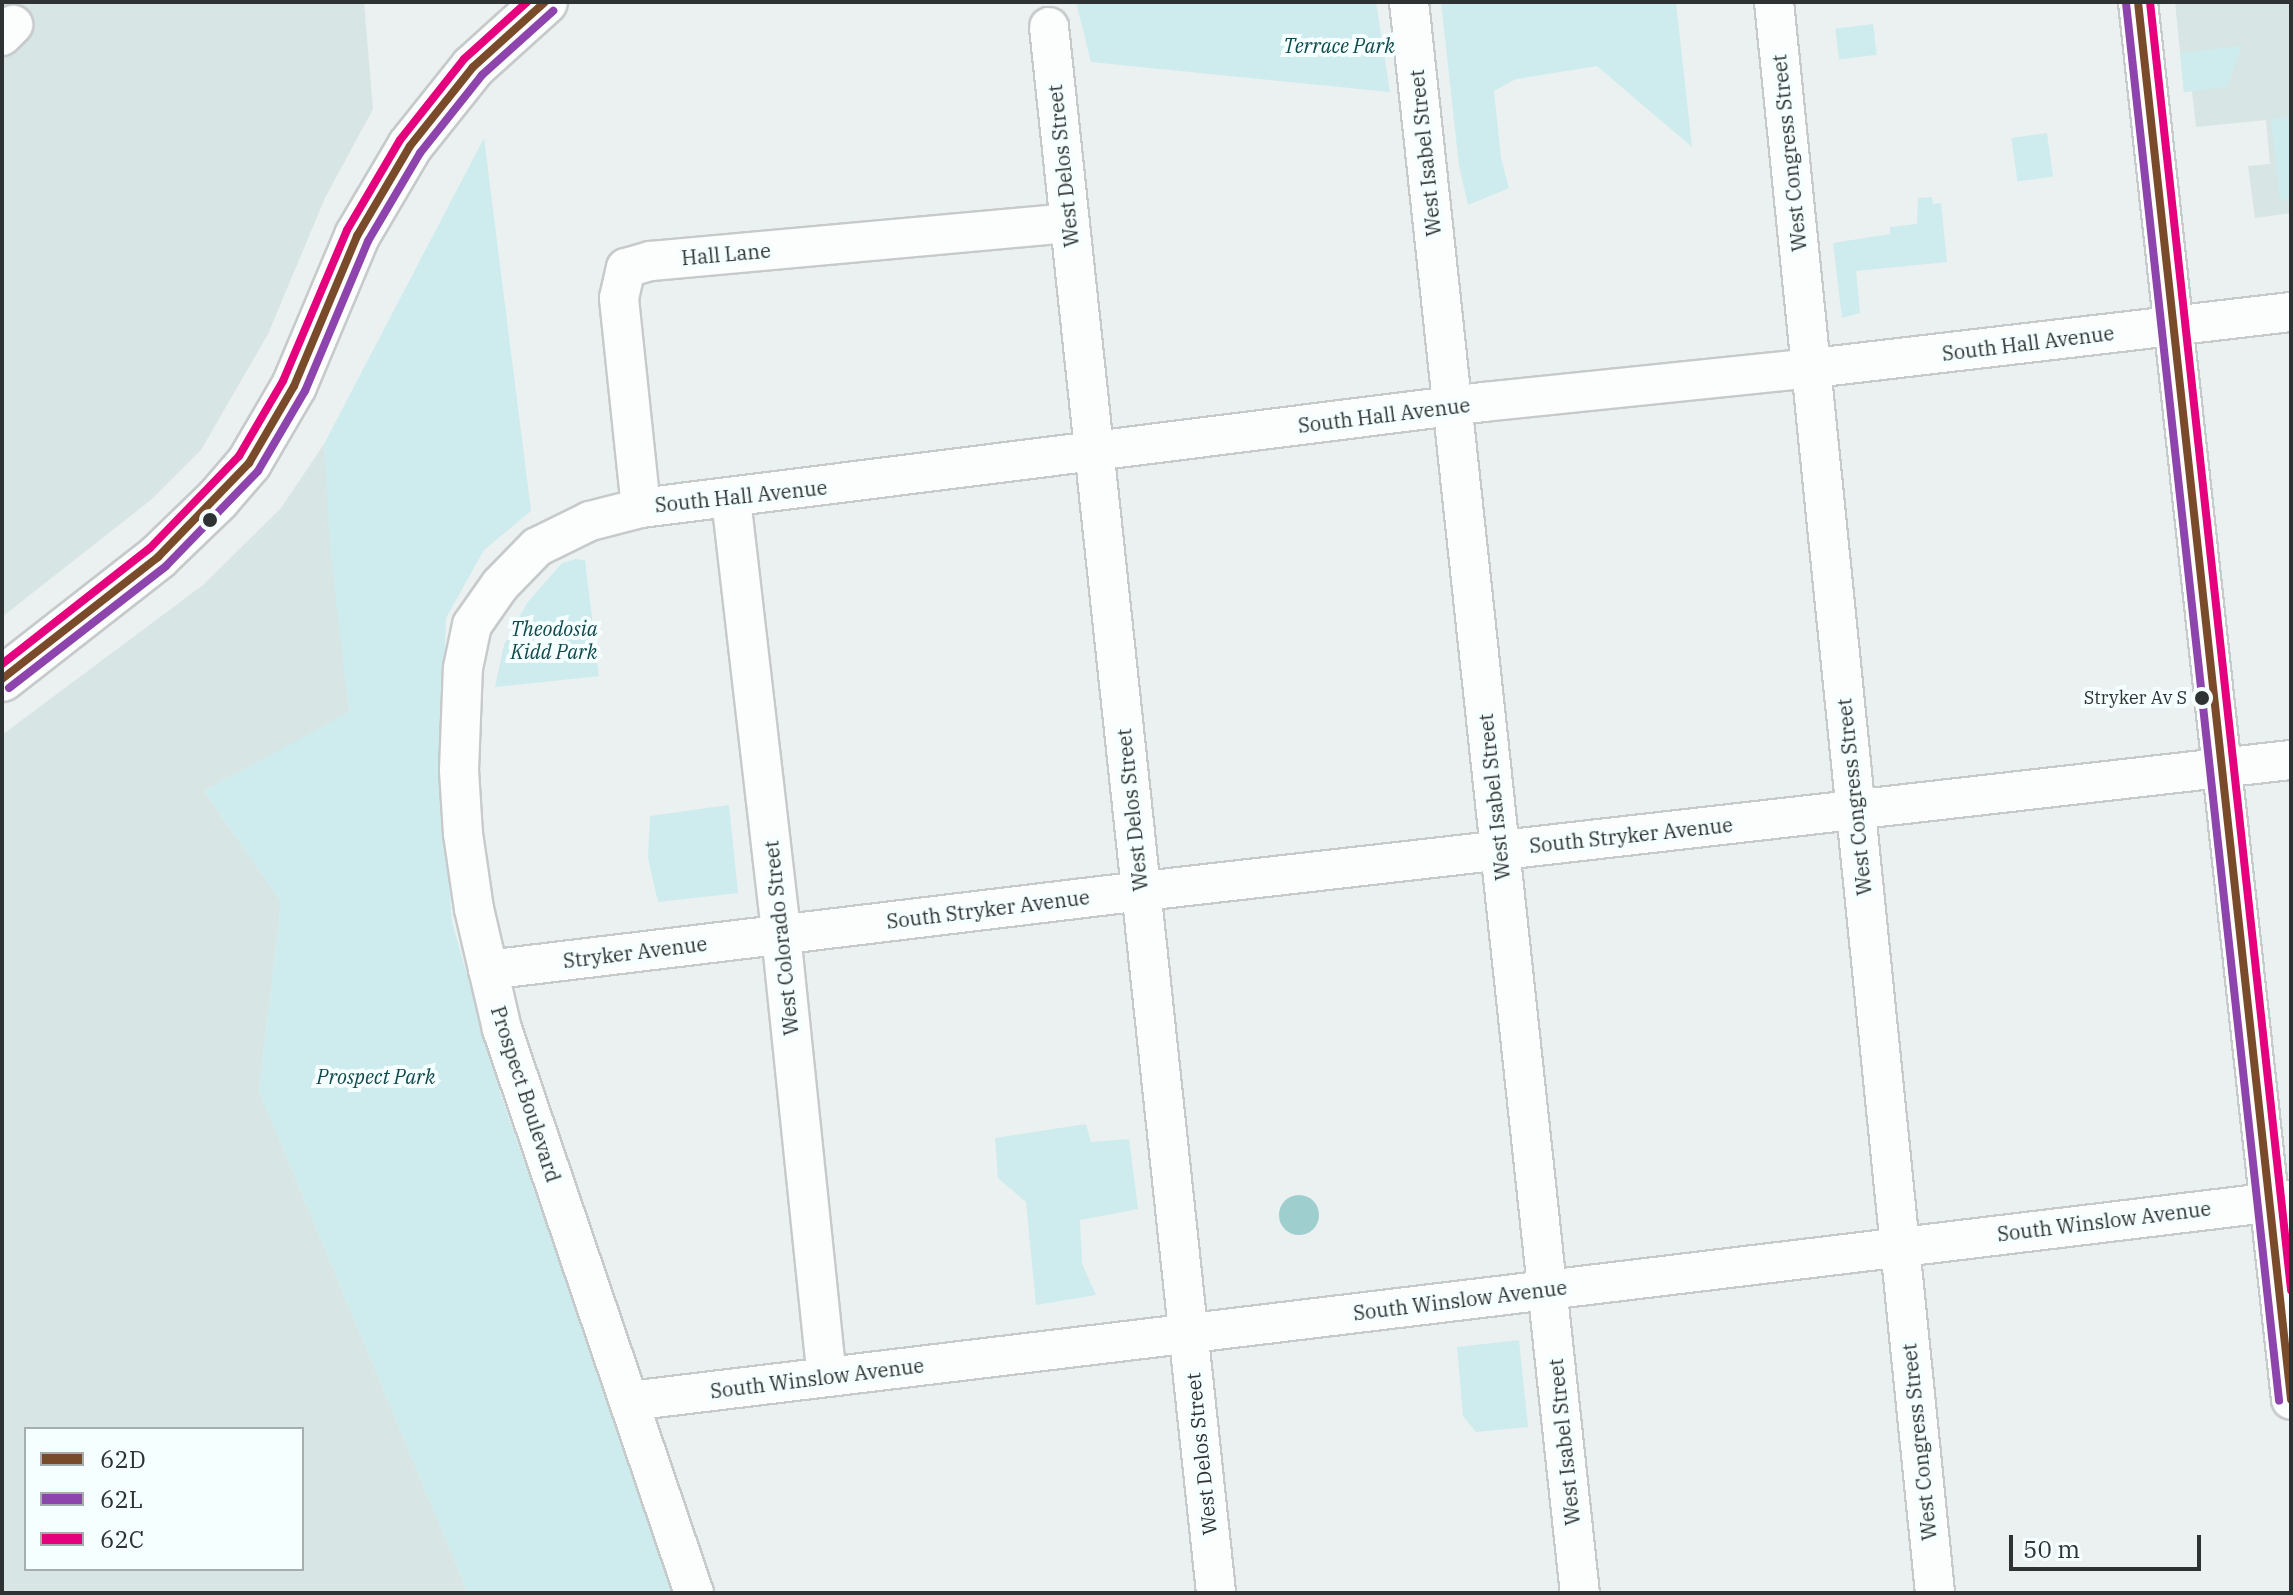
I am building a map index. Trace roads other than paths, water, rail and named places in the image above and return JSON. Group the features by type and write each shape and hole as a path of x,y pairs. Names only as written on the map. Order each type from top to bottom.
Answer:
{"main road":[{"path":"2,679 158,557 218,499 249,463 294,386 357,236 410,146 473,67 545,2"}],"street":[{"name":"West Isabel Street","path":"1409,2 1580,1593"},
{"name":"West Congress Street","path":"1774,2 1935,1593"},
{"path":"2138,2 2224,768 2280,1202 2291,1400"},
{"name":"West Delos Street","path":"1049,27 1216,1593"},
{"name":"Hall Lane","path":"641,508 619,298 626,268 651,261 1068,223"},
{"name":"South Hall Avenue","path":"500,585 537,547 590,521 641,508 1452,406 2291,312"},
{"name":"West Colorado Street","path":"731,499 781,934 827,1377"},
{"name":"Prospect Boulevard","path":"500,585 472,625 463,668 460,704 463,834 488,970 502,1029 694,1593"},
{"name":"South Stryker Avenue","path":"781,934 2291,760"},
{"name":"Stryker Avenue","path":"488,970 781,934"},
{"name":"South Winslow Avenue","path":"630,1401 2280,1202"}],"place":[{"name":"Stryker Av S","path":"2202,698"}],"park label":[{"name":"Terrace Park","path":"1339,45"},
{"name":"Theodosia Kidd Park","path":"554,640"},
{"name":"Prospect Park","path":"376,1076"}]}
